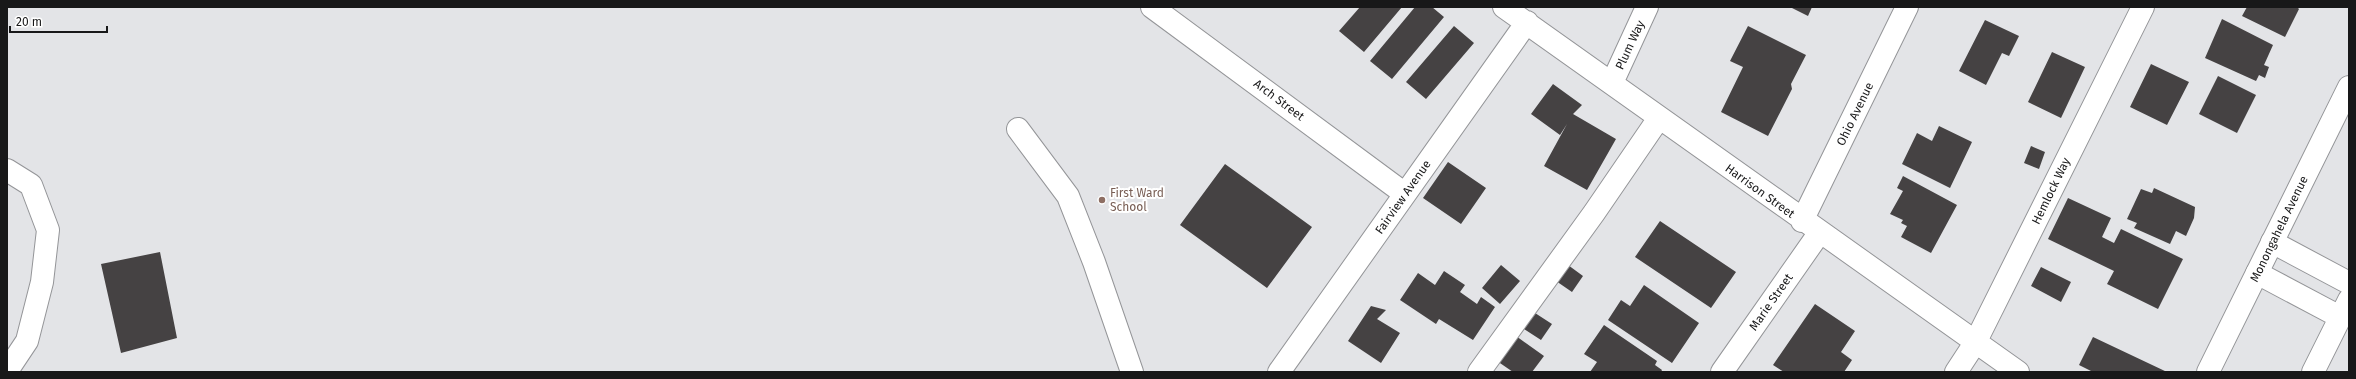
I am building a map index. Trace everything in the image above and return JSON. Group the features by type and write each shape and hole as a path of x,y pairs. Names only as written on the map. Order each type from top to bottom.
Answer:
{"street":[{"name":"Arch Street","path":"1152,7 1405,194"},
{"name":"Harrison Street","path":"1504,7 1527,22 1811,227 2018,372"},
{"name":"Plum Way","path":"1612,83 1648,7"},
{"name":"Ohio Avenue","path":"1811,227 1907,7"},
{"name":"Hemlock Way","path":"1956,372 1975,343 2143,7"},
{"name":"Fairview Avenue","path":"1279,372 1527,22"},
{"name":"Monongahela Avenue","path":"2208,372 2349,87"},
{"path":"1479,372 1594,213 1659,118"},
{"path":"1018,129 1068,196 1094,262 1132,372"},
{"path":"7,170 31,185 48,230 42,282 27,341 7,371"},
{"name":"Marie Street","path":"1722,372 1811,227"},
{"path":"2272,242 2349,283"},
{"path":"2257,273 2345,308 2313,372"}],"building":[{"path":"1360,7 1402,7 1364,52 1339,31"},
{"path":"1415,7 1432,7 1444,17 1392,79 1370,61"},
{"path":"1790,7 1812,7 1808,16"},
{"path":"2247,7 2297,7 2299,9 2285,37 2242,16"},
{"path":"2222,19 2273,45 2264,65 2269,67 2265,78 2259,75 2256,81 2205,58"},
{"path":"1985,20 2019,36 2009,56 2002,53 1986,85 1959,71"},
{"path":"1454,26 1474,43 1426,99 1406,82"},
{"path":"1748,26 1806,55 1791,84 1792,89 1768,136 1721,112 1743,67 1730,61"},
{"path":"2052,52 2085,67 2061,118 2028,102"},
{"path":"2151,64 2189,82 2167,125 2130,107"},
{"path":"2218,76 2256,95 2237,133 2199,114"},
{"path":"1553,84 1582,105 1573,114 1616,139 1587,190 1544,166 1567,124 1560,135 1531,114"},
{"path":"1939,126 1972,142 1950,188 1902,164 1917,133 1932,141"},
{"path":"2031,146 2045,152 2039,169 2024,163"},
{"path":"1448,162 1486,188 1461,224 1423,198"},
{"path":"1225,164 1312,227 1267,288 1180,225"},
{"path":"1903,176 1957,205 1931,253 1901,237 1907,226 1901,223 1903,220 1890,214 1903,191 1897,188"},
{"path":"2154,188 2195,207 2194,218 2186,236 2176,231 2170,244 2134,228 2137,223 2127,219 2141,189 2152,193"},
{"path":"2068,198 2111,218 2102,237 2114,243 2121,229 2183,259 2158,309 2107,284 2114,271 2048,239"},
{"path":"1660,221 1736,272 1711,308 1635,257"},
{"path":"160,252 177,338 121,353 101,264"},
{"path":"1501,265 1520,281 1500,304 1482,288"},
{"path":"1568,265 1583,276 1572,292 1556,281"},
{"path":"2041,267 2071,282 2061,302 2031,286"},
{"path":"1444,271 1465,285 1460,292 1477,304 1481,297 1495,307 1473,340 1439,319 1436,324 1400,300 1418,273 1435,285"},
{"path":"1644,285 1699,323 1672,363 1608,320 1621,300 1630,306"},
{"path":"1815,304 1855,331 1841,352 1852,360 1844,372 1784,372 1773,365"},
{"path":"1371,306 1386,310 1377,319 1400,333 1381,363 1348,341"},
{"path":"1535,313 1552,324 1541,340 1524,329"},
{"path":"1604,325 1657,361 1655,365 1662,370 1661,372 1590,372 1597,362 1584,354"},
{"path":"1516,336 1544,356 1532,372 1513,372 1497,361"},
{"path":"2093,337 2167,372 2093,372 2079,365"}],"place":[{"name":"First Ward School","path":"1102,200"}]}
